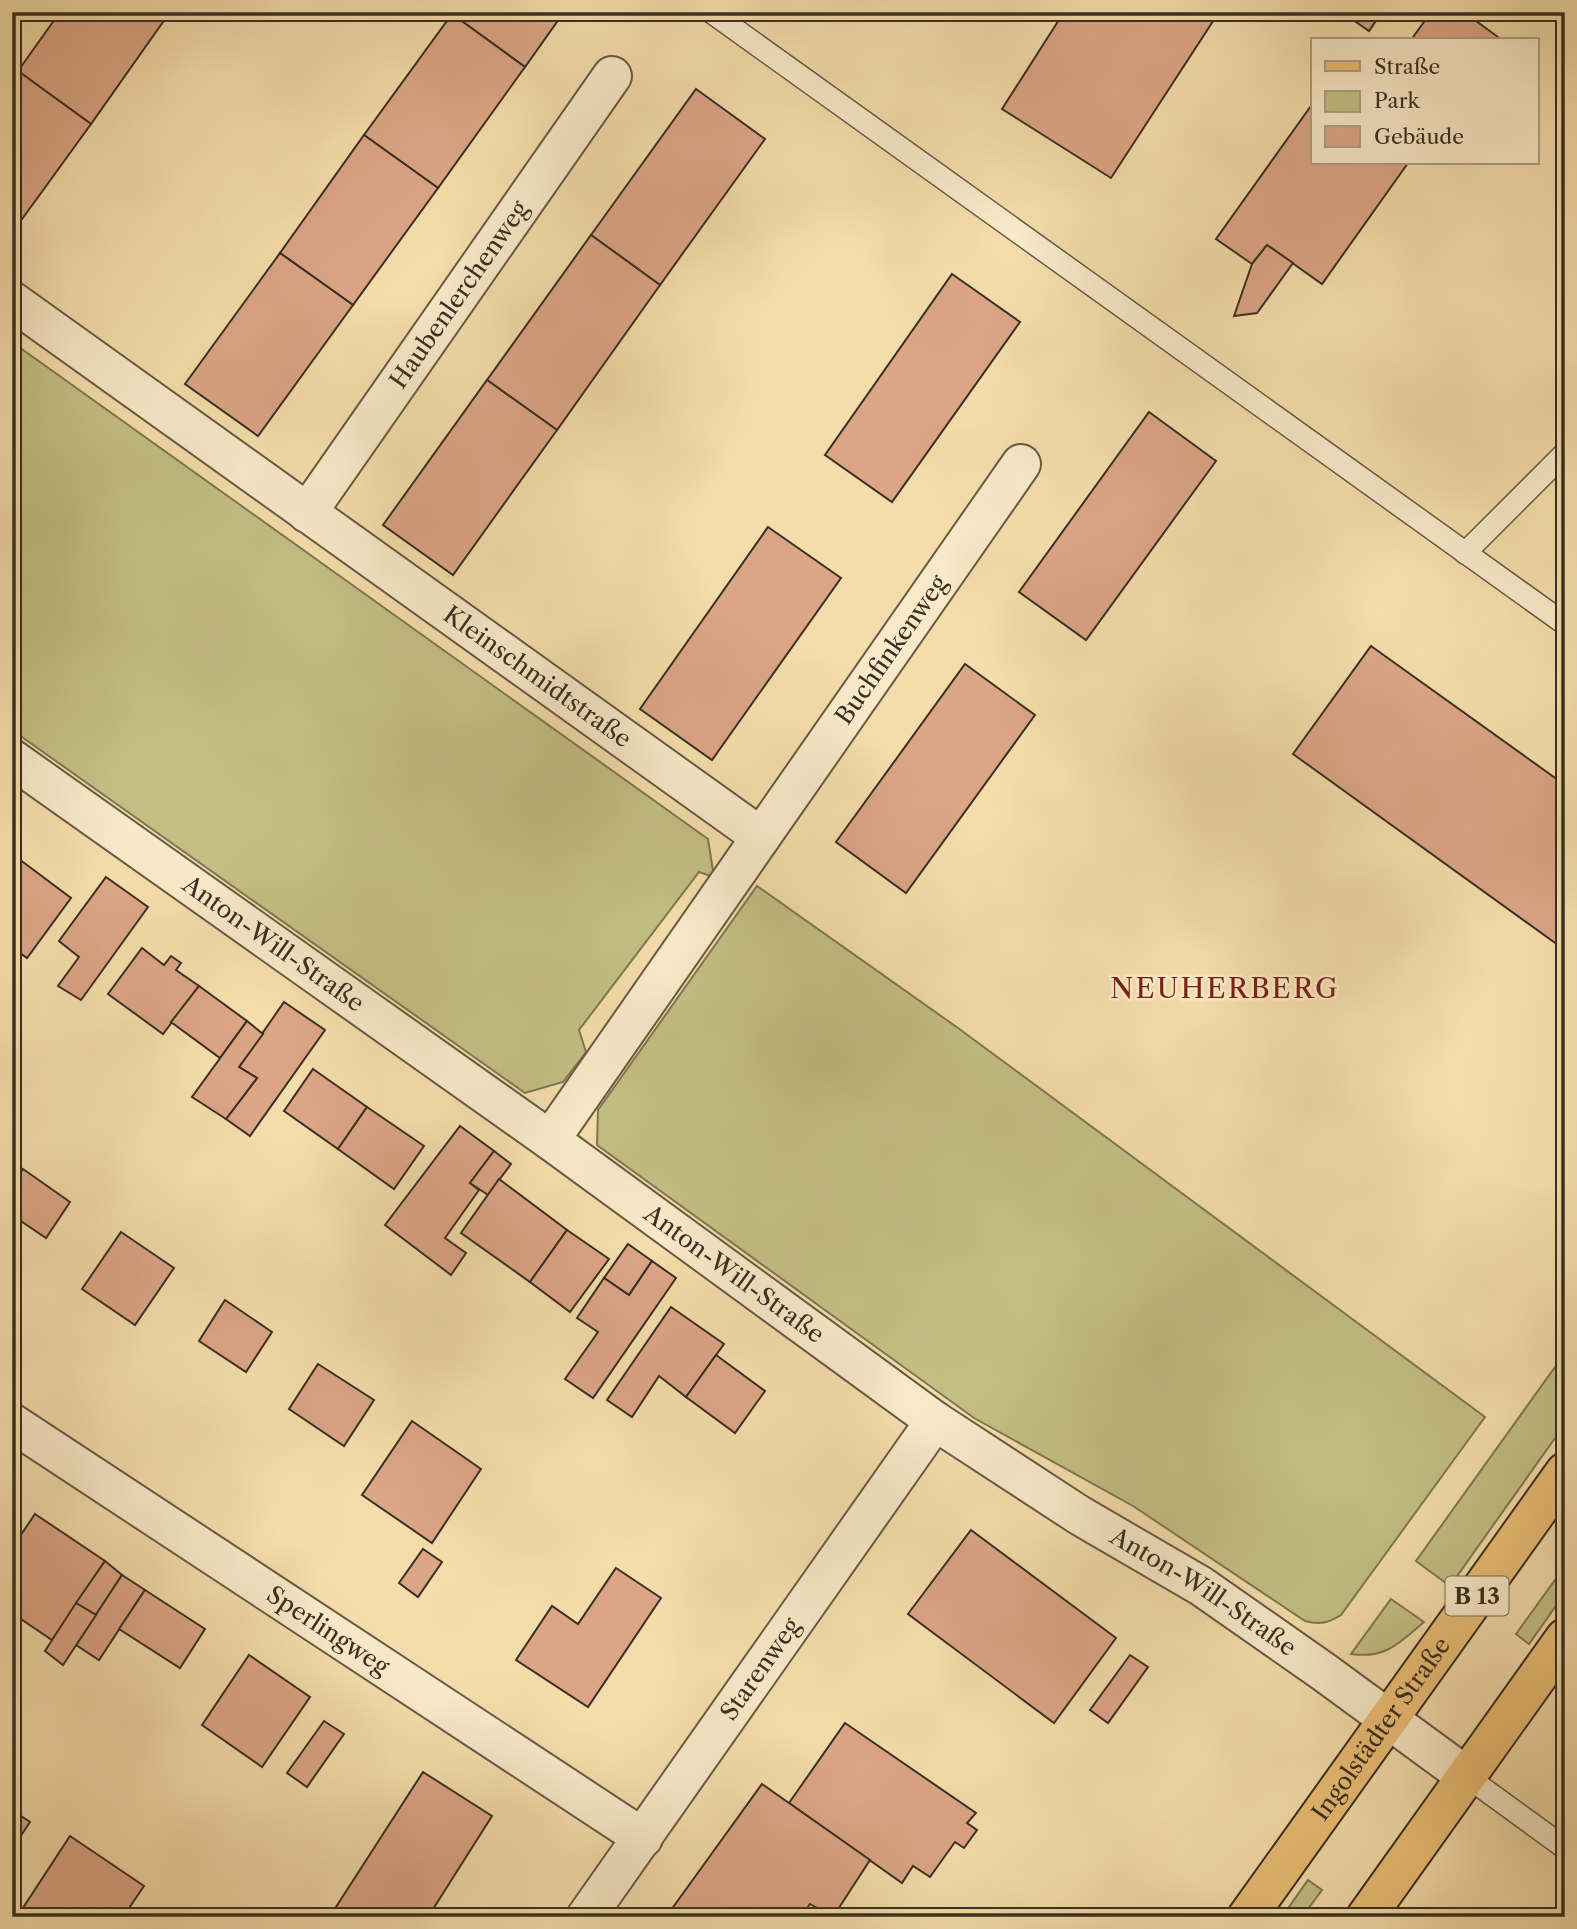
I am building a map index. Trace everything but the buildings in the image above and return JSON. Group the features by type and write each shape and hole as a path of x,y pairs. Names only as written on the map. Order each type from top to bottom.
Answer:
{"main road":[{"name":"Ingolstädter Straße","path":"1247,1917 1565,1472"},
{"path":"1366,1917 1565,1638"}],"street":[{"name":"Haubenlerchenweg","path":"307,513 612,76"},
{"name":"Kleinschmidtstraße","path":"12,301 761,837"},
{"name":"Buchfinkenweg","path":"761,837 1021,464"},
{"name":"Anton-Will-Straße","path":"12,759 550,1140 935,1421 1079,1515 1201,1586 1466,1776"},
{"path":"550,1140 761,837"},
{"name":"Starenweg","path":"586,1917 935,1421"},
{"name":"Sperlingweg","path":"12,1423 643,1838"}],"lane":[{"path":"711,12 1565,624"},
{"path":"1465,553 1565,453"},
{"path":"1466,1776 1565,1848"}],"green space":[{"path":"12,342 708,839 714,877 699,872 579,1030 586,1052 563,1082 525,1093 12,730"},
{"path":"757,886 958,1028 1485,1417 1341,1615 1324,1623 1305,1621 1133,1506 974,1418 597,1145 598,1110"},
{"path":"1565,1353 1565,1424 1450,1586 1416,1561"},
{"path":"1565,1566 1565,1593 1529,1644 1516,1634"},
{"path":"1391,1599 1424,1622 1399,1643 1383,1652 1351,1654"},
{"path":"1308,1880 1322,1890 1302,1917 1282,1917"}],"district":[{"name":"NEUHERBERG","path":"1225,988"}]}
